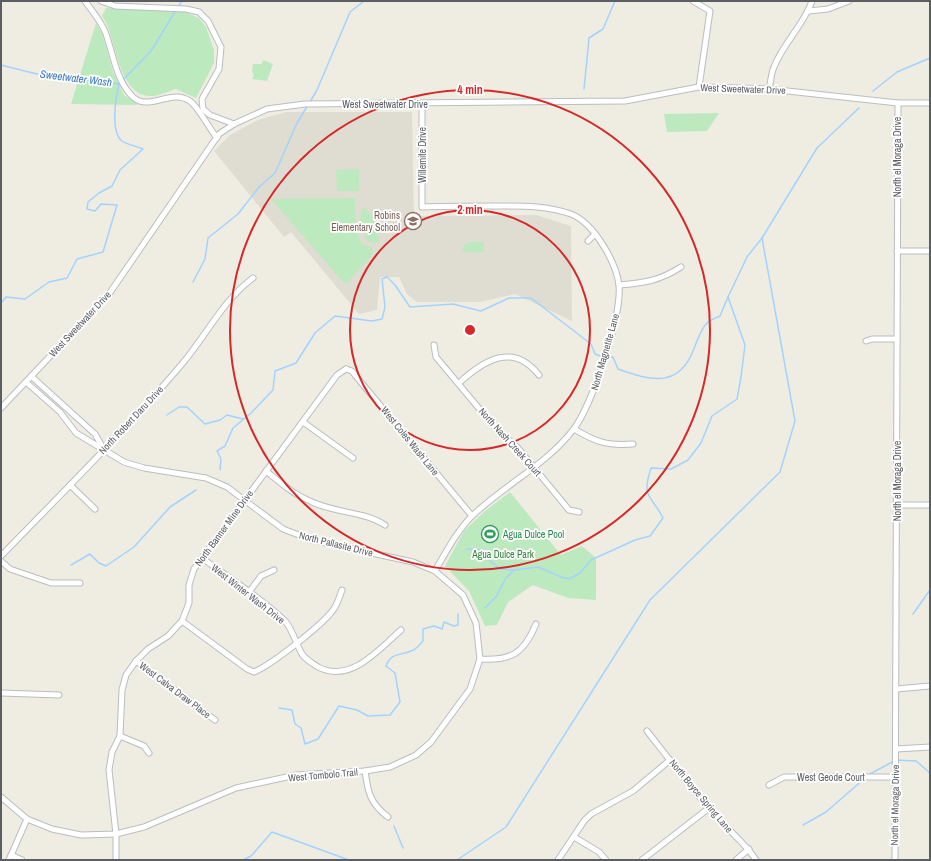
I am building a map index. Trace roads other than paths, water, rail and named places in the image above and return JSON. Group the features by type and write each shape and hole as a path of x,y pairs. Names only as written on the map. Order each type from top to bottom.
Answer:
{"street":[{"path":"84,1 106,33 118,74 130,95 142,102 154,102 167,97 178,96 189,101 200,112 206,124 217,138"},
{"path":"101,1 115,6 186,9 199,12 208,21 221,47 219,69 202,99 203,108 210,115 234,124"},
{"path":"693,1 710,11 699,87"},
{"path":"769,89 773,68 778,57 809,11 812,1"},
{"path":"809,11 828,9 849,1"},
{"name":"West Sweetwater Drive","path":"1,408 109,294 220,134 234,124 267,109 305,104 625,101 699,87 769,89 898,103 930,103"},
{"name":"North el Moraga Drive","path":"895,860 898,103"},
{"name":"Willemite Drive","path":"422,104 422,207"},
{"name":"North Magnetite Lane","path":"422,207 538,206 552,208 573,215 595,234 614,264 619,285 618,310 593,395 574,429 556,449 472,516 451,544 435,571"},
{"path":"588,241 595,234"},
{"path":"897,251 930,251"},
{"path":"619,285 650,282 666,277 681,267"},
{"name":"North Robert Daru Drive","path":"1,556 104,449 183,363 240,288 253,278"},
{"path":"866,341 872,339 897,338"},
{"name":"North Nash Creek Court","path":"434,345 436,357 497,430 518,448 569,510 579,512"},
{"path":"459,383 477,367 488,360 499,358 510,357 519,359 531,365 539,375"},
{"name":"North Banner Mine Drive","path":"116,860 116,834 109,770 112,752 120,736 122,690 126,675 148,648 168,636 182,621 189,603 189,585 194,569 337,375 346,367"},
{"name":"West Coles Wash Lane","path":"346,367 352,371 472,516"},
{"path":"32,376 95,434 104,449"},
{"name":"North Pallasite Drive","path":"26,382 60,412 76,433 124,462 144,468 206,478 227,487 283,529 305,537 413,562 435,571"},
{"path":"303,422 353,458"},
{"path":"574,429 594,440 612,445 633,444"},
{"path":"266,471 291,492 312,503 375,519 385,526"},
{"path":"70,485 95,509"},
{"path":"897,505 930,505"},
{"name":"West Winter Wash Drive","path":"202,558 286,622 302,654 310,662 326,671 339,672 352,669 368,659 401,630"},
{"path":"1,561 10,569 51,583 80,583"},
{"path":"248,592 261,576 274,570"},
{"name":"West Tombolo Trail","path":"1,797 27,819 52,829 81,834 116,834 144,827 236,788 296,775 365,771 390,767 416,755 431,742 470,689 480,659 476,623 463,595 435,571"},
{"path":"182,621 247,669 254,672 297,643 324,620 335,607 342,590"},
{"path":"480,659 496,660 511,656 522,649 529,640 536,624"},
{"name":"West Calva Draw Place","path":"136,661 215,720"},
{"path":"896,689 930,686"},
{"path":"1,693 59,695"},
{"name":"North Boyce Spring Lane","path":"647,731 709,808 731,833 749,849 756,860"},
{"path":"120,736 144,746 149,753"},
{"path":"896,749 930,747"},
{"path":"558,860 591,814 633,791 670,760"},
{"path":"365,771 368,794 378,809 388,817"},
{"name":"West Geode Court","path":"769,785 784,777 896,777"},
{"path":"642,860 709,808"},
{"path":"22,860 10,858 27,819"},
{"path":"574,836 599,852 606,860"},
{"path":"736,860 749,849"}],"waterway":[{"name":"Sweetwater Wash","path":"178,7 182,1"},
{"path":"310,102 317,90 350,12 364,1"},
{"path":"584,89 589,38 603,29 615,1"},
{"name":"Sweetwater Wash","path":"123,80 151,51 176,10"},
{"path":"873,91 897,72 930,58"},
{"name":"Sweetwater Wash","path":"1,65 49,77 119,84"},
{"path":"1,303 6,297 25,299 49,282 67,278 77,259 103,252 117,205 101,204 95,211 87,209 88,202 99,193 112,186 120,170 143,149 122,141 118,136 115,114 119,84"},
{"path":"193,282 205,259 208,238 238,214 259,187 275,173 297,123 308,105"},
{"path":"457,860 506,827 650,600 780,472 795,421 762,238 817,148 859,108"},
{"path":"485,608 496,597 506,578 514,570 538,567 569,579 580,573 591,560 635,540 650,536 663,518 647,491 648,478 651,468 671,469 688,460 701,443 712,416 737,399 745,345 728,297 747,257 762,238"},
{"path":"220,470 221,459 217,451 225,446 233,428 251,413 273,390 275,371 296,363 315,333 335,316 372,321 382,319 385,307 382,279 387,277 395,285 410,307 453,304 481,311 509,298 531,298 591,344 595,354 603,357"},
{"path":"607,358 613,357 618,369 641,376 651,378 671,376 687,363 702,329 708,322 720,316 728,297"},
{"path":"167,415 179,407 187,407 205,424 220,420 227,415 243,419"},
{"path":"71,565 90,554 99,563 106,566 134,547 170,507 196,490"},
{"path":"466,549 483,550 488,553 488,559 500,569 513,570"},
{"path":"913,614 930,590"},
{"path":"279,708 292,710 295,724 301,728 305,744 318,739 339,706 357,710 368,716 390,715 400,702 395,673 386,666 390,658 407,653 418,647 423,641 423,629 434,626 442,629 444,622 454,626 458,625 458,614"},
{"path":"868,775 896,760 916,761 930,773"},
{"path":"803,825 826,812 864,779"},
{"path":"394,826 403,848"},
{"path":"243,860 251,856 272,832 349,860"}],"place":[{"name":"Robins Elementary School","path":"413,221"},
{"name":"Agua Dulce Pool","path":"490,534"}],"park label":[{"name":"Agua Dulce Park","path":"503,554"}]}
